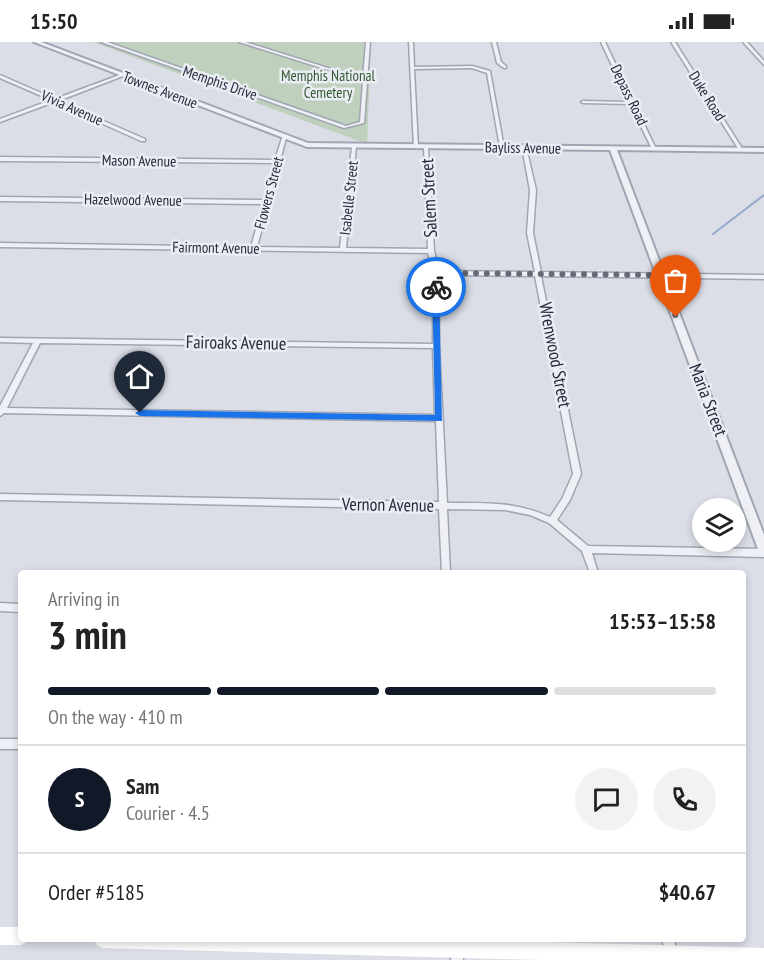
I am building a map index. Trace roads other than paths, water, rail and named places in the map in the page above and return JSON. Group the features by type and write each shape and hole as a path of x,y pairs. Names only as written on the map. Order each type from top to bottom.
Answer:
{"main road":[{"path":"0,936 18,936"},
{"path":"242,942 457,950 670,947 764,957"}],"street":[{"name":"Townes Avenue","path":"36,42 284,138"},
{"name":"Memphis Drive","path":"103,42 346,127 362,123 368,42"},
{"path":"241,42 366,81"},
{"name":"Salem Street","path":"411,42 416,147"},
{"path":"494,42 499,63 505,67"},
{"name":"Depass Road","path":"603,42 654,149"},
{"name":"Duke Road","path":"673,42 741,150"},
{"path":"745,42 764,64"},
{"path":"412,68 471,67 489,72 502,147"},
{"path":"0,121 122,75"},
{"name":"Vivia Avenue","path":"0,76 143,140"},
{"path":"583,102 632,103"},
{"name":"Bayliss Avenue","path":"284,138 307,146 764,150"},
{"name":"Flowers Street","path":"254,248 284,138"},
{"name":"Isabelle Street","path":"343,249 354,147"},
{"name":"Salem Street","path":"426,147 431,251 436,273 436,346 447,570"},
{"name":"Wrenwood Street","path":"524,147 533,190 530,232 540,274 577,474 566,500 552,521"},
{"name":"Maria Street","path":"613,149 764,551"},
{"name":"Mason Avenue","path":"0,159 277,162"},
{"name":"Hazelwood Avenue","path":"0,199 266,202"},
{"name":"Fairmont Avenue","path":"0,245 431,251"},
{"path":"436,273 764,276"},
{"name":"Fairoaks Avenue","path":"0,340 436,346"},
{"path":"38,340 1,412 439,418"},
{"name":"Vernon Avenue","path":"0,497 505,507 531,512 552,521 586,549"},
{"path":"593,570 586,549 764,551"},
{"path":"0,608 18,608"},
{"path":"0,744 18,744"}],"waterway":[{"path":"713,234 764,195"}],"park label":[{"name":"Memphis National Cemetery","path":"328,84"}]}
